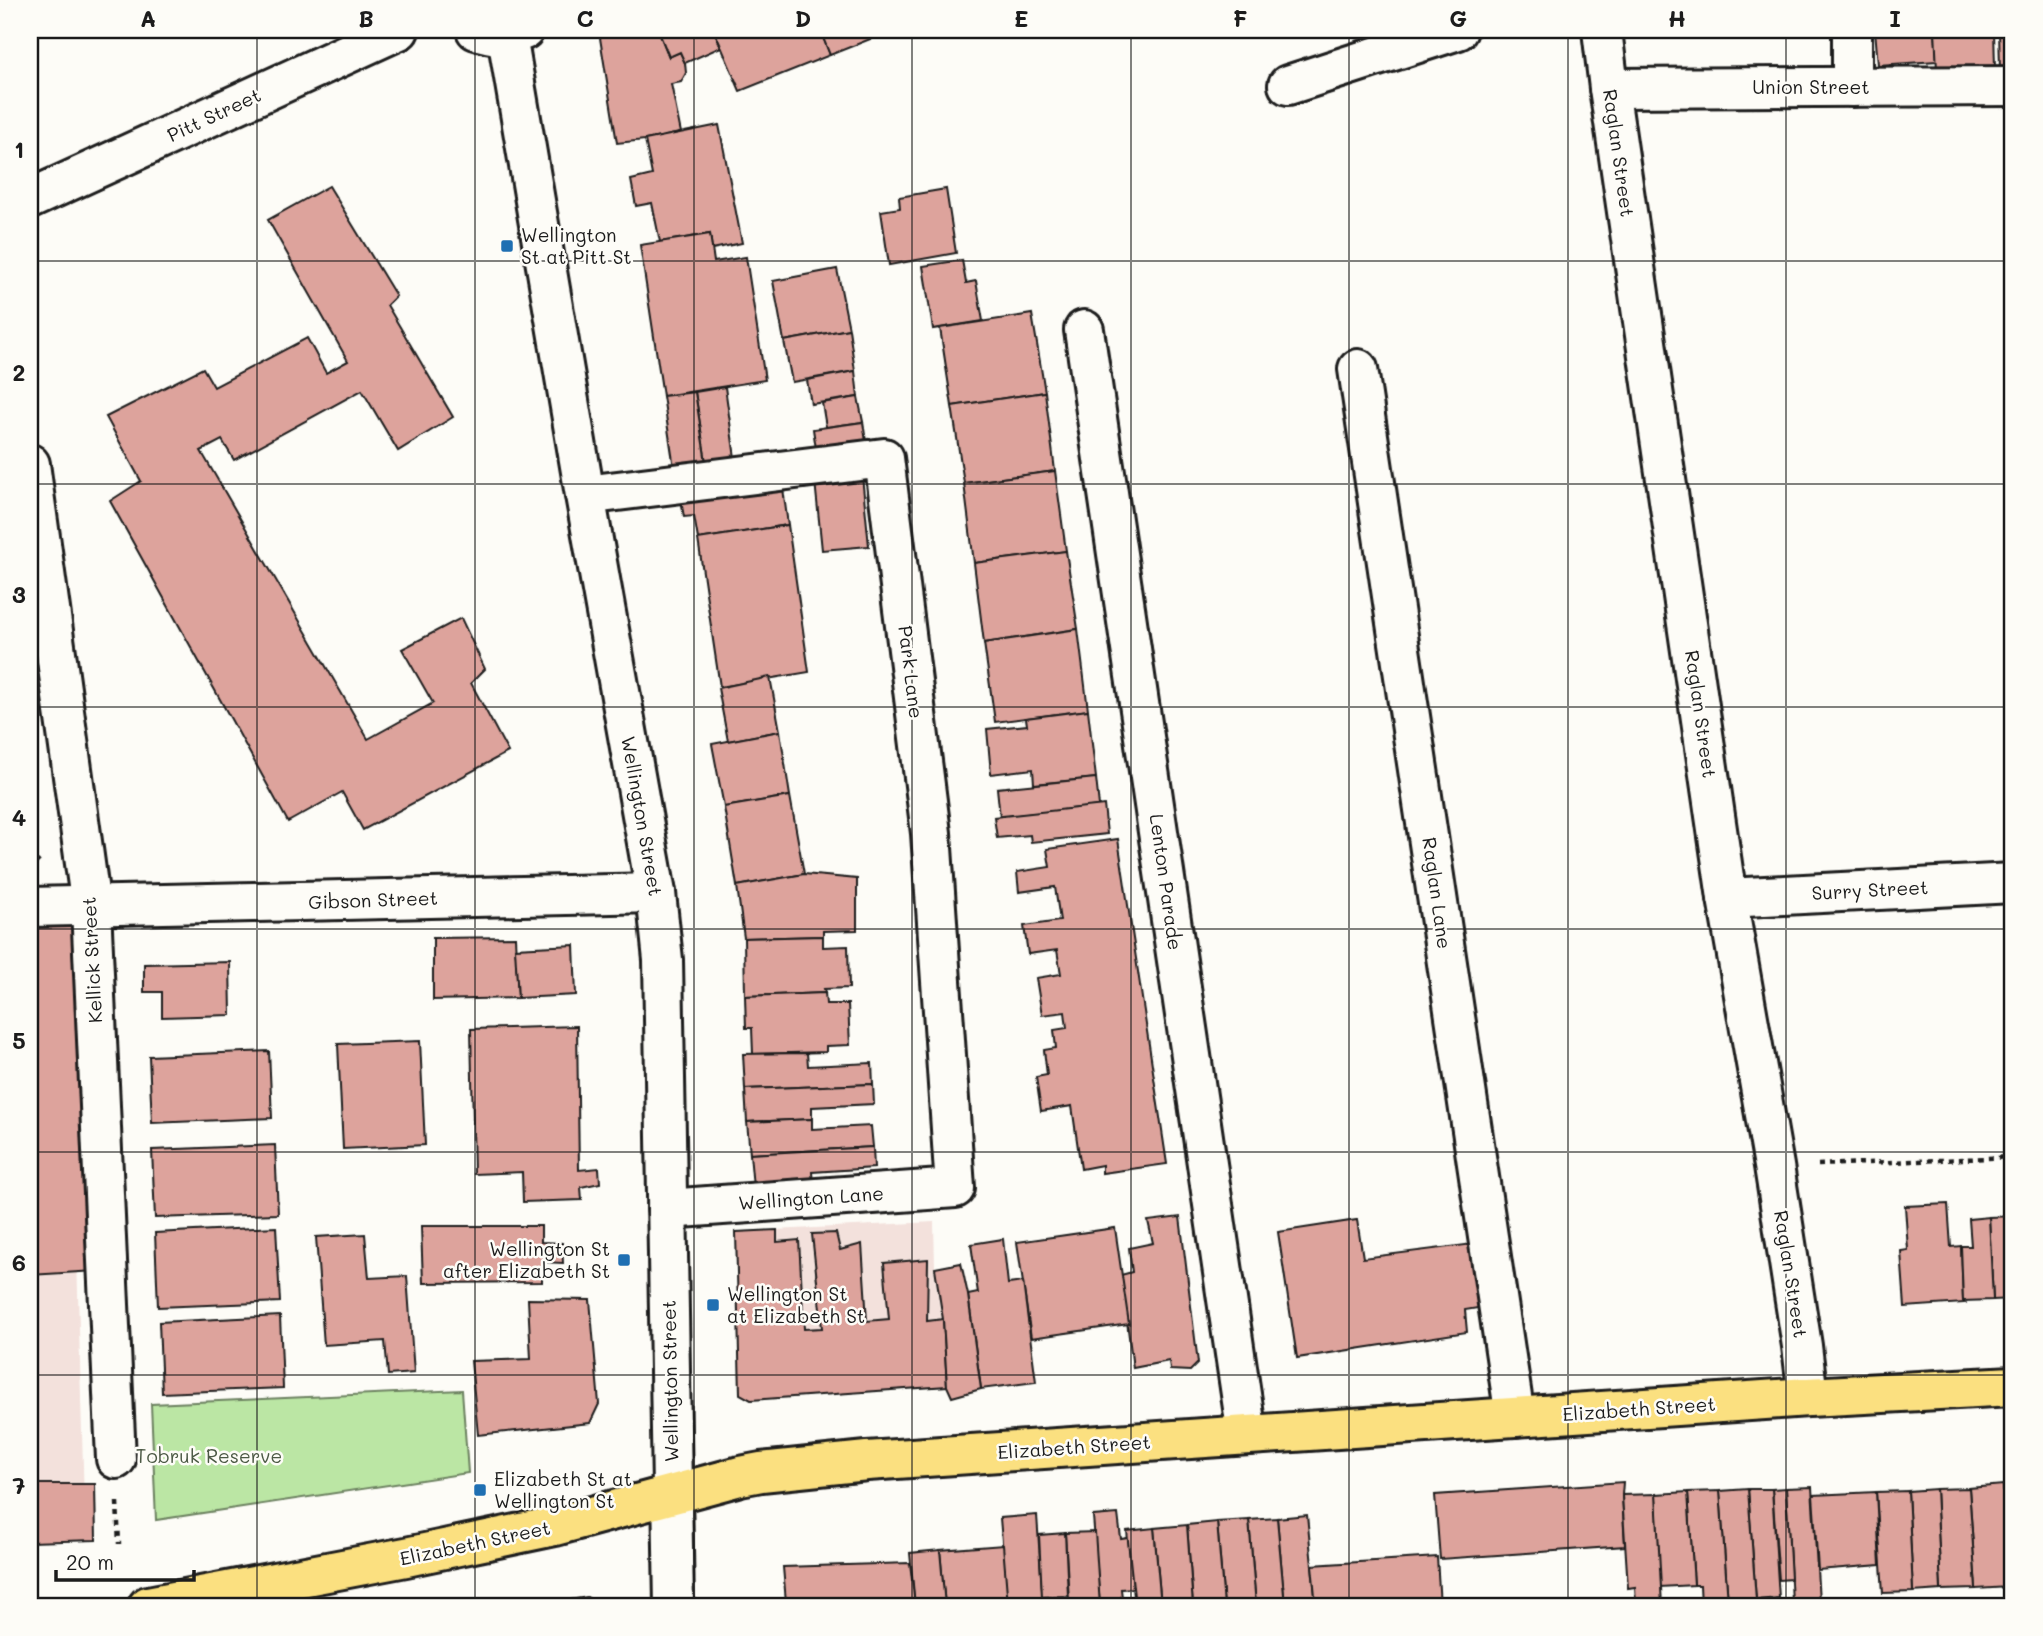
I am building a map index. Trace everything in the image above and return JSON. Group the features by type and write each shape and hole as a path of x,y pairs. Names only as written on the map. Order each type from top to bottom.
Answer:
{"main road":[{"name":"Elizabeth Street","path":"148,1606 555,1526 740,1476 784,1469 867,1461 1808,1397 2013,1386"}],"street":[{"name":"Pitt Street","path":"30,199 398,30"},
{"path":"1288,85 1458,30"},
{"name":"Raglan Street","path":"1602,30 1727,898 1774,1166 1808,1397"},
{"path":"1852,30 1852,87"},
{"name":"Wellington Street","path":"503,32 656,893 663,960 674,1606"},
{"name":"Union Street","path":"1609,88 2013,86"},
{"name":"Lenton Parade","path":"1084,330 1247,1435"},
{"name":"Raglan Lane","path":"1358,369 1515,1418"},
{"name":"Park Lane","path":"585,495 884,458 931,833 955,1188"},
{"name":"Kellick Street","path":"30,464 91,907 116,1459"},
{"name":"Surry Street","path":"1727,898 2013,883"},
{"name":"Gibson Street","path":"30,907 656,893"},
{"name":"Wellington Lane","path":"667,1209 955,1188"}],"path":[{"path":"1774,1166 2013,1157"}],"shaded area":[{"path":"934,1222 935,1268 943,1319 947,1386 751,1400 740,1394 736,1232"},
{"path":"77,1258 84,1501 30,1503 30,1260"}],"green space":[{"name":"Tobruk Reserve","path":"462,1390 468,1473 156,1520 151,1404"}],"building":[{"path":"605,30 658,30 669,57 680,52 686,73 681,82 671,84 681,133 617,143 600,38"},
{"path":"658,30 714,30 721,47 685,63 680,52 669,57"},
{"path":"714,30 820,30 830,55 740,91"},
{"path":"820,30 893,30 830,55"},
{"path":"1875,30 1935,30 1937,61 1878,65"},
{"path":"1935,30 1994,30 1995,68 1937,70"},
{"path":"1999,30 2013,30 2013,68 2000,69"},
{"path":"719,125 742,243 712,249 710,234 660,242 652,203 636,206 631,180 652,175 645,140"},
{"path":"329,186 396,296 387,305 453,417 398,451 362,390 234,460 222,440 201,451 368,739 433,703 402,649 461,618 485,669 471,683 508,752 363,830 342,792 288,822 110,501 141,481 106,417 203,368 214,387 307,338 326,373 348,361 268,220"},
{"path":"946,189 956,253 889,265 881,211 900,208 899,197"},
{"path":"710,234 714,262 746,257 765,380 663,396 640,245"},
{"path":"962,260 966,283 976,281 983,321 933,329 923,266"},
{"path":"837,269 849,329 784,341 773,281"},
{"path":"1032,314 1045,392 952,406 940,328"},
{"path":"849,329 855,371 792,382 784,341"},
{"path":"855,371 858,397 811,404 807,380"},
{"path":"725,387 736,465 707,469 695,392"},
{"path":"695,392 707,469 675,474 663,396"},
{"path":"1045,392 1055,471 964,483 952,406"},
{"path":"858,397 863,422 826,427 822,403"},
{"path":"863,422 867,448 817,455 813,429"},
{"path":"1055,471 1066,551 974,563 964,483"},
{"path":"862,476 869,546 822,550 815,481"},
{"path":"782,481 788,525 698,539 694,516 684,517 680,495"},
{"path":"788,525 809,672 720,687 698,539"},
{"path":"1066,551 1078,629 984,643 974,563"},
{"path":"1078,629 1088,710 995,722 984,643"},
{"path":"770,677 780,731 728,741 718,688"},
{"path":"1088,710 1096,778 1034,784 1033,769 991,774 987,729 1027,725 1026,718"},
{"path":"780,731 790,796 724,807 712,744"},
{"path":"1096,778 1099,806 1000,817 997,788"},
{"path":"790,796 804,874 737,886 724,807"},
{"path":"1104,805 1107,834 1031,842 1030,835 997,838 994,817"},
{"path":"1118,839 1167,1164 1102,1173 1102,1165 1081,1169 1072,1106 1041,1111 1036,1077 1047,1075 1044,1050 1056,1048 1054,1030 1067,1028 1065,1012 1042,1015 1036,978 1061,974 1057,950 1028,954 1024,926 1060,921 1055,887 1019,892 1017,872 1050,867 1047,849"},
{"path":"804,874 857,879 857,930 823,931 823,936 744,938 737,886"},
{"path":"77,918 96,1271 30,1275 30,921"},
{"path":"823,936 823,947 848,946 849,988 824,989 825,993 745,996 744,938"},
{"path":"515,937 518,998 433,1000 433,938"},
{"path":"574,945 576,995 518,998 515,948"},
{"path":"230,962 231,1015 162,1017 162,992 144,992 144,964"},
{"path":"825,993 826,1004 848,1004 850,1045 826,1046 826,1052 753,1054 752,1028 746,1028 745,996"},
{"path":"577,1026 579,1170 599,1168 600,1183 581,1187 582,1200 523,1202 522,1172 474,1174 471,1029"},
{"path":"420,1041 425,1145 343,1149 338,1044"},
{"path":"269,1051 272,1118 152,1123 149,1056"},
{"path":"807,1053 808,1066 872,1063 873,1084 745,1089 743,1054"},
{"path":"873,1084 874,1104 812,1107 812,1119 747,1122 745,1089"},
{"path":"812,1119 812,1129 871,1126 873,1147 750,1154 747,1122"},
{"path":"275,1145 278,1214 155,1218 152,1150"},
{"path":"873,1147 874,1168 812,1172 813,1183 753,1187 750,1154"},
{"path":"1948,1204 1951,1247 1961,1246 1965,1303 1905,1307 1901,1251 1908,1250 1905,1206"},
{"path":"2013,1216 2013,1299 1993,1300 1989,1217"},
{"path":"1180,1217 1198,1363 1190,1371 1170,1370 1169,1361 1133,1368 1121,1275 1132,1272 1129,1248 1153,1243 1148,1221"},
{"path":"1989,1217 1993,1300 1963,1301 1961,1246 1971,1246 1969,1219"},
{"path":"1357,1220 1363,1258 1473,1244 1484,1307 1465,1310 1467,1332 1297,1358 1278,1232"},
{"path":"421,1226 541,1226 541,1242 562,1243 563,1263 542,1262 542,1282 423,1283"},
{"path":"276,1227 280,1302 158,1307 155,1233"},
{"path":"1115,1228 1129,1324 1031,1338 1017,1242"},
{"path":"777,1230 777,1242 799,1240 804,1329 822,1328 812,1234 836,1233 840,1250 862,1244 867,1321 889,1319 884,1263 928,1259 927,1321 943,1319 947,1386 751,1400 740,1394 736,1232"},
{"path":"365,1234 369,1278 407,1276 414,1373 388,1375 385,1341 324,1345 316,1237"},
{"path":"1003,1239 1008,1284 1023,1282 1036,1382 981,1389 968,1295 978,1293 971,1244"},
{"path":"961,1263 981,1389 952,1397 947,1386 943,1319 935,1268"},
{"path":"528,1299 590,1300 599,1404 590,1423 478,1435 471,1361 531,1359"},
{"path":"280,1316 283,1388 162,1393 159,1322"},
{"path":"1623,1482 1625,1546 1440,1559 1435,1495"},
{"path":"30,1484 95,1484 96,1540 30,1542"},
{"path":"2003,1485 2013,1485 2013,1587 2009,1587"},
{"path":"2003,1485 2009,1587 1976,1589 1969,1488"},
{"path":"1812,1487 1819,1601 1792,1602 1786,1488"},
{"path":"1786,1488 1791,1579 1779,1580 1772,1489"},
{"path":"1969,1488 1976,1589 1941,1590 1936,1489"},
{"path":"1748,1489 1772,1489 1779,1598 1756,1600"},
{"path":"1748,1489 1756,1600 1728,1603 1720,1491"},
{"path":"1936,1489 1941,1590 1913,1592 1908,1491"},
{"path":"1720,1491 1728,1603 1701,1606 1700,1585 1694,1585 1688,1492"},
{"path":"1908,1491 1913,1592 1883,1593 1876,1492"},
{"path":"1688,1492 1694,1585 1660,1587 1656,1494"},
{"path":"1876,1492 1880,1565 1818,1570 1813,1495"},
{"path":"1656,1494 1662,1606 1636,1606 1635,1587 1628,1588 1622,1495"},
{"path":"1118,1514 1121,1539 1128,1538 1133,1588 1121,1589 1123,1606 1100,1606 1093,1516"},
{"path":"1037,1515 1043,1606 1013,1606 1013,1601 1007,1601 1000,1518"},
{"path":"1307,1515 1316,1606 1285,1606 1277,1518"},
{"path":"1277,1518 1285,1606 1256,1606 1249,1520"},
{"path":"1249,1520 1256,1606 1224,1606 1217,1522"},
{"path":"1217,1522 1224,1606 1193,1606 1187,1525"},
{"path":"1187,1525 1193,1606 1161,1606 1154,1528"},
{"path":"1154,1528 1161,1606 1135,1606 1127,1531"},
{"path":"1095,1532 1100,1606 1076,1606 1076,1601 1069,1601 1065,1533"},
{"path":"1065,1533 1068,1596 1042,1597 1039,1535"},
{"path":"1003,1545 1008,1606 945,1606 940,1550"},
{"path":"940,1550 945,1606 915,1606 910,1553"},
{"path":"1437,1557 1440,1606 1316,1606 1312,1565"},
{"path":"910,1563 915,1606 750,1606 786,1602 783,1567"},
{"path":"587,1597 600,1606 558,1606 558,1602"}],"place":[{"name":"Wellington St at Pitt St","path":"507,246"},
{"name":"Wellington St after Elizabeth St","path":"624,1260"},
{"name":"Wellington St at Elizabeth St","path":"713,1305"},
{"name":"Elizabeth St at Wellington St","path":"480,1490"}]}
